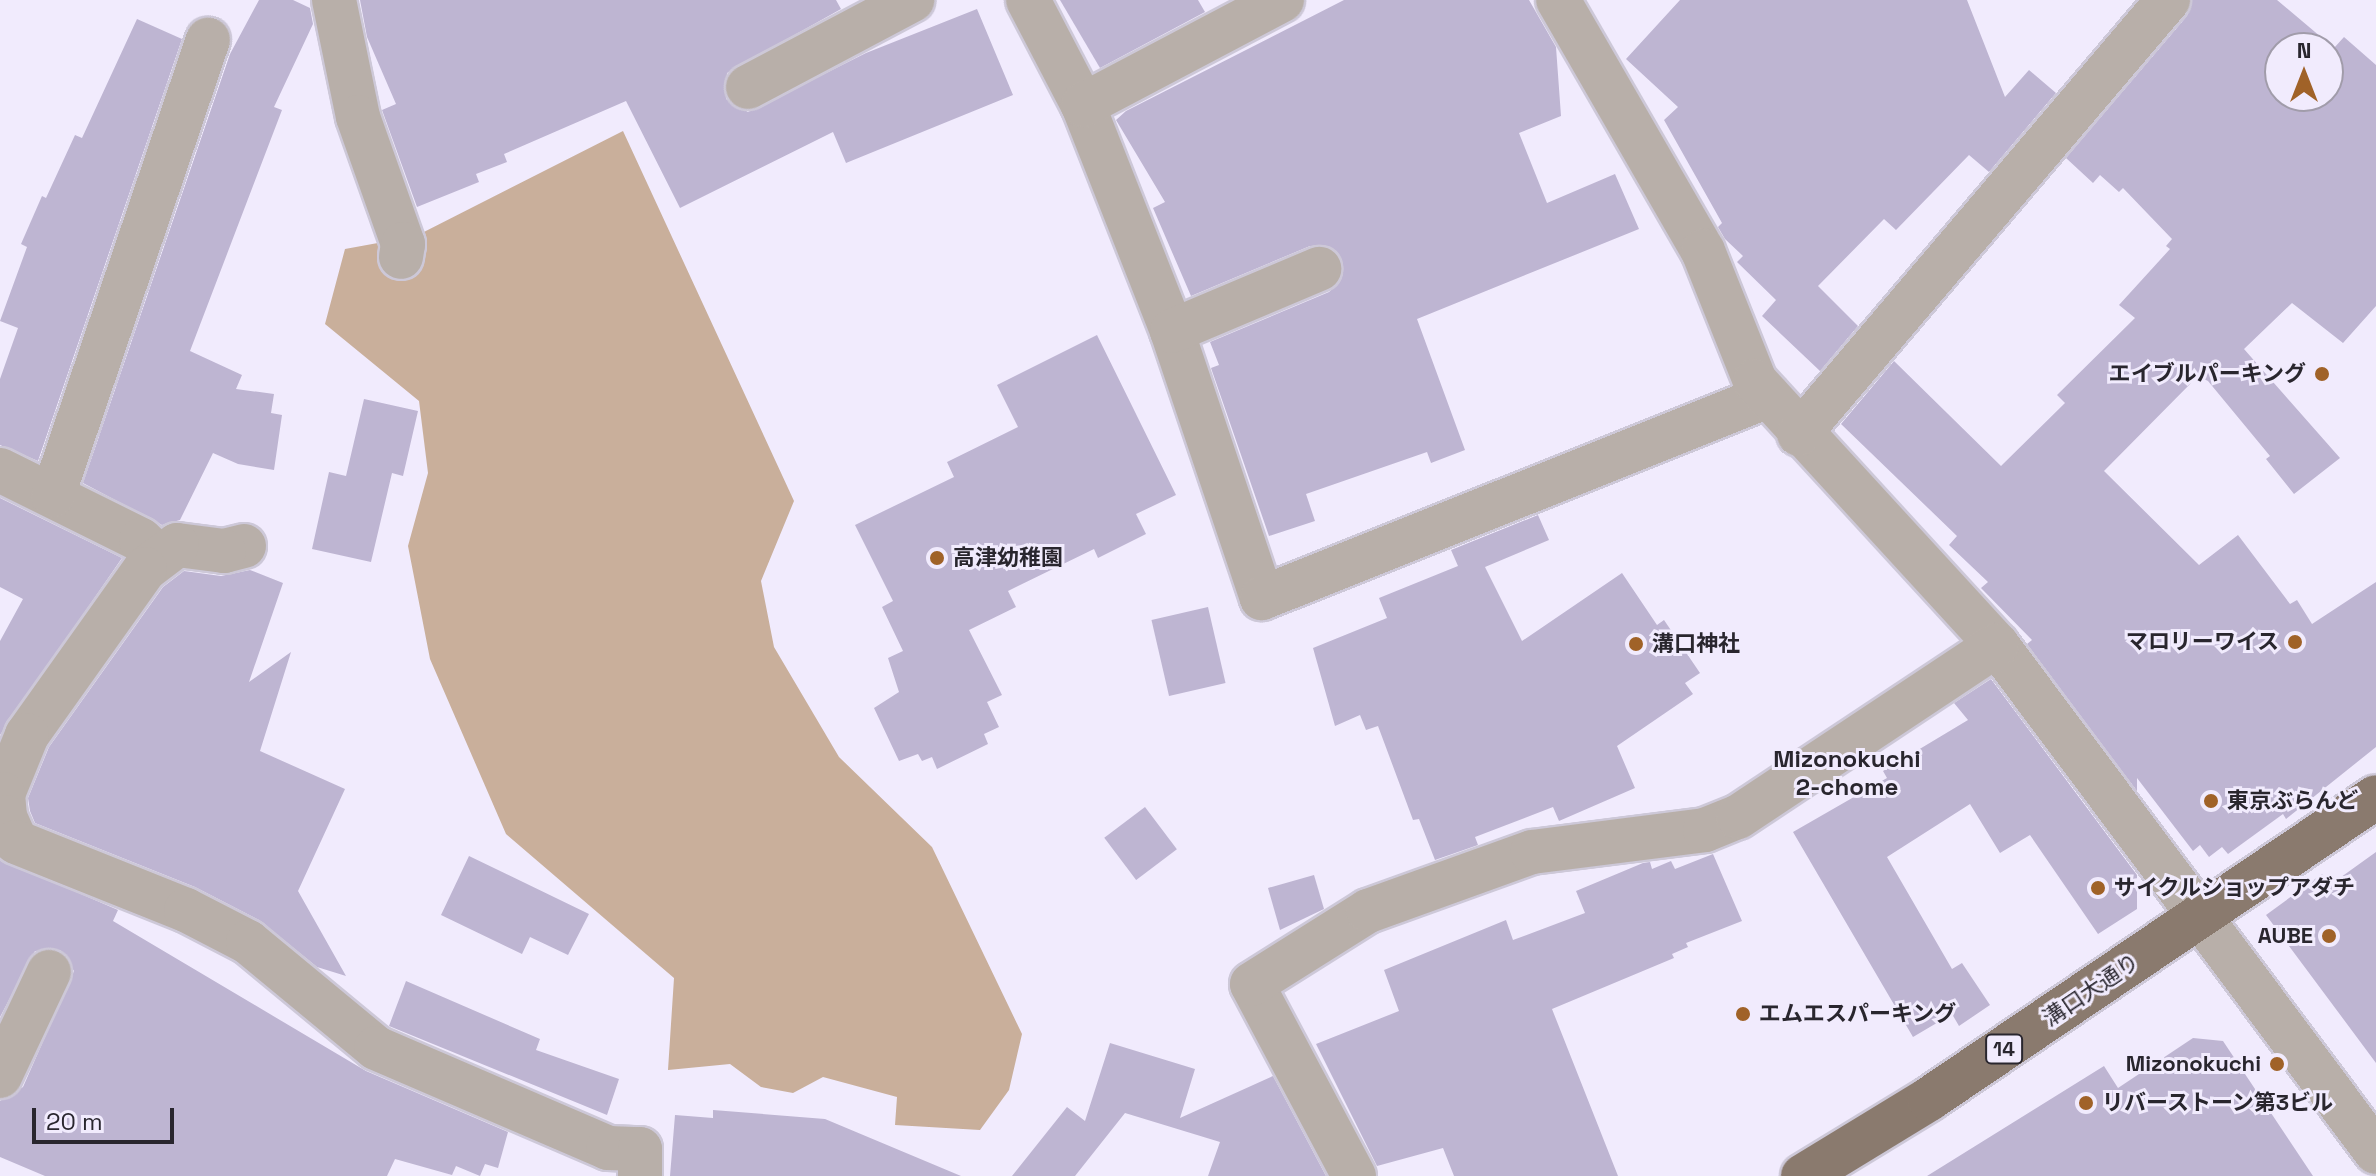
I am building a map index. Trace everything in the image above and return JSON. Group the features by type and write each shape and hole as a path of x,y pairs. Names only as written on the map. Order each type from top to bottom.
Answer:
{"main road":[{"name":"溝口大通り","path":"1803,1176 1920,1105 2376,797"}],"street":[{"path":"334,0 358,117 403,244 401,257"},
{"path":"748,87 912,0"},
{"path":"1028,0 1083,105 1172,331 1262,598 1768,396"},
{"path":"1083,105 1282,0"},
{"path":"1558,0 1703,251 1755,381 1799,434 1997,645 2376,1152"},
{"path":"1799,434 2168,0"},
{"path":"53,495 208,40"},
{"path":"1172,331 1319,269"},
{"path":"0,470 141,540 158,556"},
{"path":"244,546 224,551 177,545 158,556 27,735 3,780 5,817 16,842 186,910 248,942 376,1048 608,1148 640,1149 640,1176"},
{"path":"1354,1176 1252,984 1368,911 1532,852 1705,830 1738,817 1997,645"},
{"path":"0,1076 49,972"}],"shaded area":[{"path":"623,131 794,501 761,581 774,647 839,757 932,847 1022,1034 1009,1090 980,1130 895,1125 897,1097 823,1077 793,1093 761,1087 730,1064 668,1070 674,978 506,834 430,659 408,546 428,473 419,401 325,324 345,249 416,236"}],"building":[{"path":"259,0 293,0 310,8 313,24 274,107 282,110 190,351 242,375 236,389 274,394 271,413 282,415 274,470 238,464 213,453 180,520 162,525 83,483 230,54"},
{"path":"360,0 836,0 841,9 727,73 726,99 748,112 866,53 977,9 1013,95 846,163 833,132 680,208 626,101 504,154 507,162 476,174 479,182 417,207 382,110 396,104 367,37"},
{"path":"1060,0 1198,0 1205,12 1100,68"},
{"path":"1344,0 1529,0 1556,47 1561,116 1519,133 1547,203 1615,174 1639,229 1417,319 1465,450 1431,463 1427,452 1306,494 1315,521 1269,536 1211,368 1219,365 1210,342 1329,292 1339,283 1342,260 1333,249 1310,246 1191,296 1153,208 1165,202 1116,120 1126,111"},
{"path":"1680,0 1967,0 2005,97 2029,70 2056,93 1989,172 1969,155 1896,230 1884,219 1818,286 1858,326 1820,371 1762,316 1776,300 1737,262 1743,256 1725,239 1718,227 1722,223 1664,120 1678,107 1626,59"},
{"path":"2192,0 2277,0 2315,32 2264,32 2264,112 2344,112 2344,37 2376,65 2376,306 2343,343 2292,303 2244,349 2340,458 2294,494 2266,459 2270,456 2208,381 2198,376 2104,471 2199,565 2238,535 2290,604 2297,600 2312,624 2376,582 2376,747 2286,819 2283,814 2228,854 2222,847 2209,857 2200,845 2193,851 2137,778 2137,791 2027,644 2032,640 1981,588 1988,582 1949,545 1957,536 1841,424 1894,361 2001,466 2065,403 2057,395 2135,318 2119,305 2170,249 2166,246 2172,239 2123,188 2119,192 2100,175 2093,183 2066,158 2187,16"},
{"path":"137,19 182,39 38,461 0,445 0,379 18,328 0,321 27,247 21,244 42,196 46,198 75,135 82,138"},
{"path":"1097,335 1176,495 1136,514 1146,534 1098,558 1094,549 1008,591 1016,607 969,630 1002,695 987,702 999,727 984,734 988,744 937,769 932,757 922,761 918,754 899,761 874,708 899,692 888,658 903,651 882,607 893,601 855,525 954,477 947,462 1018,427 997,385"},
{"path":"364,399 418,411 403,476 392,473 371,562 312,549 329,472 346,476"},
{"path":"0,498 122,558 0,735 0,641 23,599 0,587"},
{"path":"1538,515 1549,540 1485,567 1522,641 1622,573 1657,625 1664,620 1700,673 1685,683 1693,694 1617,746 1635,788 1559,821 1553,807 1475,837 1478,845 1435,860 1419,819 1413,820 1378,726 1366,730 1360,715 1335,726 1313,648 1387,618 1379,598 1458,566 1451,550"},
{"path":"250,570 283,583 249,682 291,652 260,751 345,789 298,891 346,976 317,967 259,920 195,887 35,823 30,811 28,798 49,747 163,587 184,571 221,576"},
{"path":"1208,607 1226,683 1169,696 1151,620"},
{"path":"1991,679 2137,875 2137,909 2098,934 2030,835 2000,853 1970,804 1887,857 1952,969 1962,963 1990,1005 1959,1026 1952,1014 1913,1037 1793,832 1887,778 1883,771 1968,720 1954,703"},
{"path":"1145,807 1177,849 1136,880 1104,838"},
{"path":"2376,852 2376,1063 2266,915 2322,874 2330,885"},
{"path":"1713,854 1742,921 1686,943 1688,947 1672,954 1674,958 1552,1009 1618,1176 1454,1176 1443,1148 1377,1166 1316,1044 1399,1011 1384,970 1506,920 1513,940 1585,913 1576,891 1643,863 1650,862 1652,869 1671,861 1675,869"},
{"path":"469,856 589,914 568,955 530,937 522,954 441,915"},
{"path":"0,859 118,910 113,921 366,1071 508,1132 498,1168 485,1164 480,1176 456,1166 452,1175 395,1159 387,1176 45,1176 0,1157 0,1101 23,1087 74,971 60,950 35,951 0,1017"},
{"path":"1314,875 1324,909 1280,930 1268,888"},
{"path":"406,981 540,1039 536,1050 619,1079 607,1115 389,1026"},
{"path":"2193,1038 2223,1041 2313,1176 1927,1176 2104,1066 2118,1088"},
{"path":"1110,1043 1195,1069 1180,1118 1273,1076 1326,1176 1208,1176 1220,1142 1125,1113 1075,1176 1012,1176 1067,1107 1085,1121"},
{"path":"713,1110 825,1119 961,1176 670,1176 675,1115 713,1118"}],"place":[{"name":"エイブルパーキング","path":"2322,374"},
{"name":"高津幼稚園","path":"937,558"},
{"name":"マロリーワイス","path":"2295,642"},
{"name":"溝口神社","path":"1636,644"},
{"name":"東京ぶらんど","path":"2211,801"},
{"name":"サイクルショップアダチ","path":"2098,888"},
{"name":"AUBE","path":"2329,936"},
{"name":"エムエスパーキング","path":"1743,1014"},
{"name":"Mizonokuchi","path":"2277,1064"},
{"name":"リバーストーン第3ビル","path":"2086,1103"}],"district":[{"name":"Mizonokuchi 2-chome","path":"1847,773"}]}
